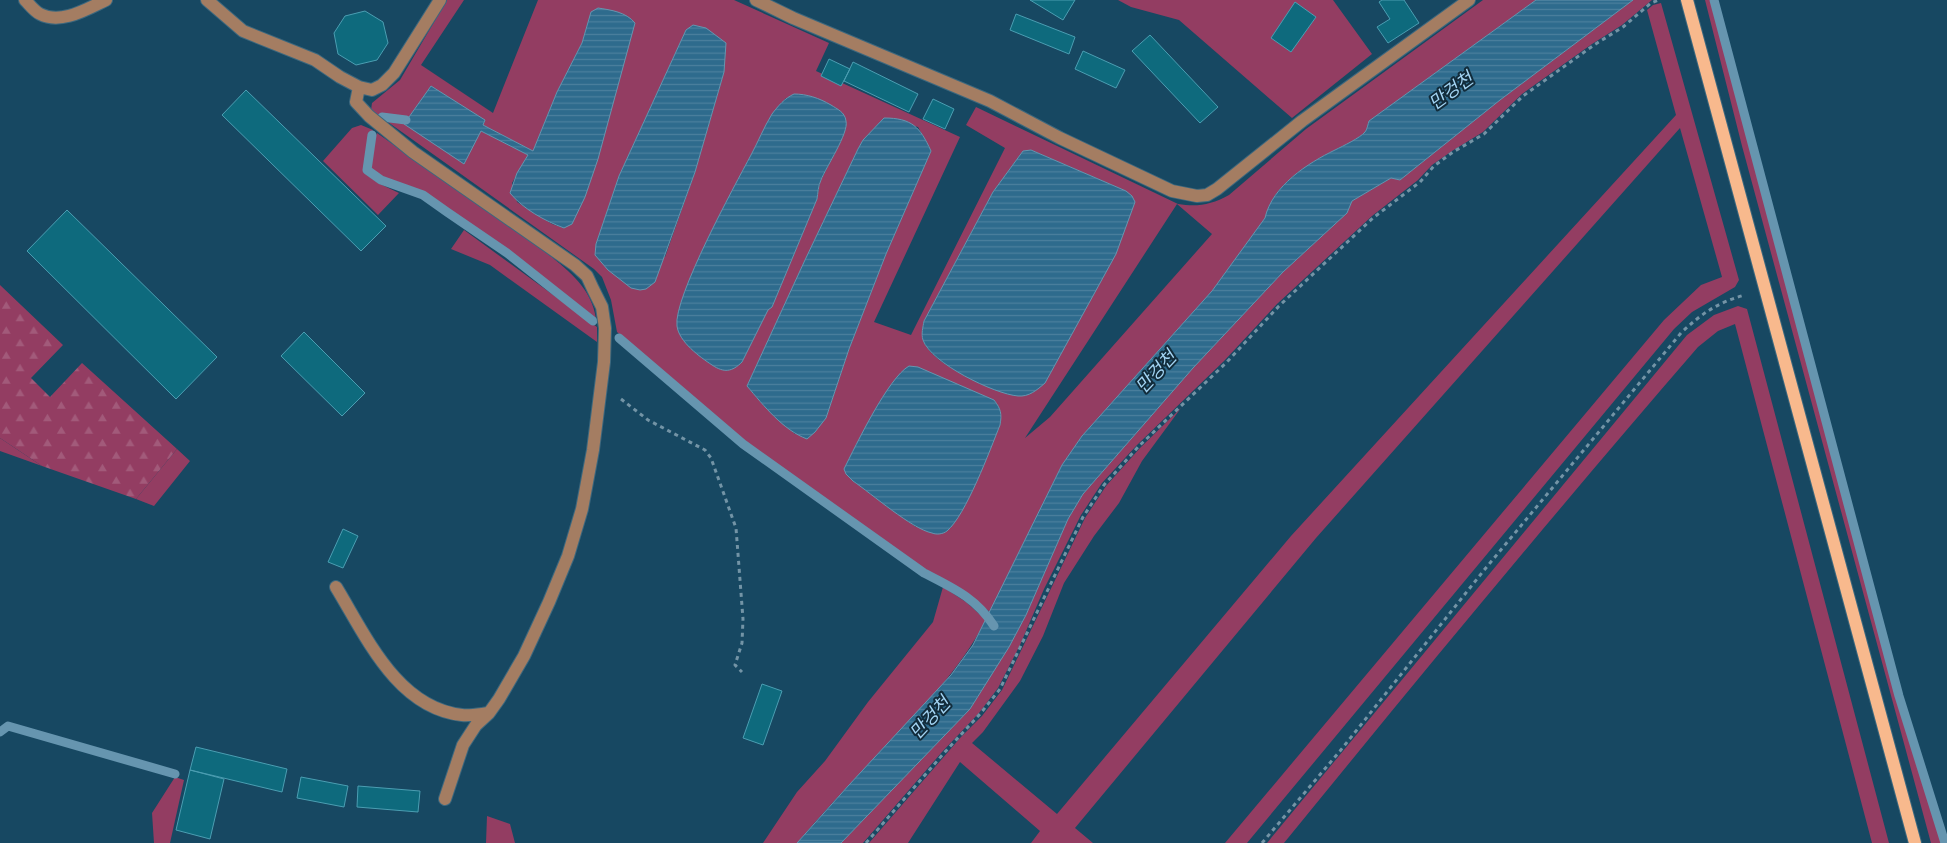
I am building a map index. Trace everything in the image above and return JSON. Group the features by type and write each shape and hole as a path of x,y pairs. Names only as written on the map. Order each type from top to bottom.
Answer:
{"main road":[{"path":"1687,0 1915,843"}],"street":[{"path":"25,0 39,14 62,16 74,15 106,0"},
{"path":"206,0 243,30 315,60 340,77 359,87 372,90 382,85 394,73 440,0"},
{"path":"756,0 793,18 990,101 1060,138 1172,191 1197,196 1207,195 1223,185 1302,121 1469,0"},
{"path":"359,87 356,102 369,116 413,152 552,248 586,276 602,307 604,321 604,362 593,450 582,509 568,556 524,656 499,699 476,725 463,745 445,799"},
{"path":"336,587 375,650 400,684 422,702 446,712 464,716 488,713"}],"path":[{"path":"866,843 1000,689 1083,517 1104,485 1139,446 1226,363 1279,306 1374,218 1420,182 1434,166 1452,152 1484,134 1523,96 1594,45 1623,27 1651,3 1659,0"},
{"path":"1262,843 1340,751 1485,569 1681,332 1698,316 1713,306 1765,290"},
{"path":"602,382 648,420 690,440 705,450 711,458 736,528 743,619 742,643 735,665 742,672"}],"green space":[{"path":"447,0 464,0 421,65 493,113 538,0 734,0 829,43 816,71 960,137 874,322 911,335 1005,148 966,125 976,107 1178,204 1204,204 1229,195 1306,129 1483,0 1536,0 1369,121 1366,131 1359,137 1303,169 1283,186 1275,195 1266,217 1212,291 1082,436 1062,465 990,612 954,585 925,570 744,443 617,332 611,300 602,277 594,269 371,110 372,103 400,80","holes":["591,12 564,228 552,224 517,202 512,183 528,155 481,131 404,124 431,86 485,121 483,125 533,151 557,92 582,43","686,30 724,72 695,172 665,257 596,244 619,176","786,98 841,141 820,182 817,199 772,307 768,309 742,362 679,310 687,287 725,205 773,113","884,118 918,127 931,151 886,254 849,349 826,418 795,434 765,407 747,386 863,140","1031,150 1126,191 1017,396 979,382 950,367 929,350 922,338 924,321 993,192 1023,151","1177,204 1212,234 1050,417 1025,438","938,377 994,400 998,406 1001,421 972,491 916,527 853,481"]},
{"path":"1118,0 1333,0 1372,54 1292,118 1179,20 1131,7"},
{"path":"1633,0 1652,0 1622,25 1522,94 1483,132 1432,165 1418,180 1372,216 1277,304 1224,361 1137,445 1102,483 1081,515 998,688 979,713 942,752 863,843 841,843 970,709 1009,647 1026,615 1068,519 1083,494 1193,368 1283,272 1347,213 1352,201 1391,178 1400,180 1500,100"},
{"path":"1705,0 1712,0 1897,697 1943,843 1931,843 1742,146"},
{"path":"1661,3 1739,280 1735,287 1692,312 1674,329 1247,843 1225,843 1664,320 1701,285 1722,277 1680,128 1316,538 1075,828 1093,843 1031,843 1040,831 960,762 908,843 869,843 961,737 982,716 1002,690 1085,518 1106,486 1140,448 1181,408 1142,461 1119,503 1094,536 1064,583 1043,636 1020,681 983,732 972,743 1057,814 1291,536 1676,115 1647,10 1653,5"},
{"path":"361,125 373,130 369,137 363,172 378,183 399,193 378,215 323,161 352,128"},
{"path":"377,133 548,254 572,275 585,290 594,308 596,319 448,208 426,194 370,170"},
{"path":"464,230 597,327 597,342 490,265 451,249"},
{"path":"0,285 63,345 31,378 50,397 82,363 177,449 136,499 42,466 0,438"},
{"path":"1738,306 1747,309 1889,843 1872,843 1735,324 1718,331 1698,347 1489,594 1284,843 1267,843 1687,335 1714,315"},
{"path":"0,438 42,466 0,451"},
{"path":"177,449 190,461 154,506 136,499"},
{"path":"943,587 966,602 986,620 964,656 940,688 797,843 763,843 797,792 825,761 868,702 933,622"},
{"path":"175,777 184,780 170,843 154,843 152,813"},
{"path":"487,816 510,824 515,843 486,843"}],"water":[{"name":"만겅천","path":"1536,0 1633,0 1500,100 1400,180 1391,178 1352,201 1347,213 1283,272 1193,368 1083,494 1068,519 1026,615 1009,647 970,709 841,843 797,843 951,675 973,645 1062,465 1082,436 1212,291 1265,218 1269,206 1283,186 1303,169 1359,137 1366,131 1369,121"},
{"path":"598,8 623,14 635,23 598,159 585,197 572,224 564,228 549,222 528,209 510,193 517,173 528,155 481,131 464,164 404,124 431,86 485,120 483,125 533,151 557,92 582,43 591,12"},
{"path":"693,25 706,28 726,43 724,72 695,172 655,282 646,289 640,290 631,288 608,270 595,255 596,244 619,176 686,30"},
{"path":"794,94 822,100 836,108 844,115 846,126 841,142 820,182 817,199 772,307 768,310 742,362 735,368 728,370 720,369 696,353 682,338 677,326 678,312 706,241 766,124 779,105"},
{"path":"884,118 894,118 914,125 923,136 931,151 886,254 849,349 826,418 807,439 782,424 747,386 858,149 863,140"},
{"path":"1031,150 1126,191 1135,202 1116,254 1045,383 1029,394 1018,396 994,390 950,367 928,349 923,340 922,333 924,321 993,192 1023,151"},
{"path":"909,366 918,367 994,400 1000,412 1000,425 969,497 954,523 947,531 940,534 924,530 903,518 853,481 844,469 882,398 901,373"}],"building":[{"path":"1030,0 1075,0 1063,20"},
{"path":"1382,0 1404,0 1419,23 1388,43 1377,27 1390,19 1379,2"},
{"path":"1295,2 1316,17 1291,52 1271,38"},
{"path":"365,11 383,22 388,43 377,60 356,65 338,54 334,33 345,16"},
{"path":"1016,14 1075,37 1069,54 1010,30"},
{"path":"1150,35 1218,107 1200,123 1132,51"},
{"path":"1083,51 1125,70 1116,88 1075,69"},
{"path":"829,59 850,69 841,86 821,76"},
{"path":"853,62 918,94 909,112 844,81"},
{"path":"246,90 386,226 361,251 222,115"},
{"path":"933,99 954,109 945,129 923,119"},
{"path":"67,210 217,357 176,399 27,251"},
{"path":"304,332 365,393 342,416 281,356"},
{"path":"343,529 358,536 343,568 328,562"},
{"path":"762,684 782,691 763,745 743,738"},
{"path":"196,747 287,769 282,792 190,770"},
{"path":"190,770 224,779 210,839 176,830"},
{"path":"301,777 348,786 344,807 297,798"},
{"path":"358,786 420,791 418,812 357,807"}],"waterway":[{"path":"1714,0 1899,696 1945,843"},
{"path":"382,117 406,120"},
{"path":"372,135 367,170 381,180 423,195 507,253 593,321"},
{"path":"619,338 743,444 924,573 972,601 994,626"},
{"path":"0,732 8,726 175,774"}]}
